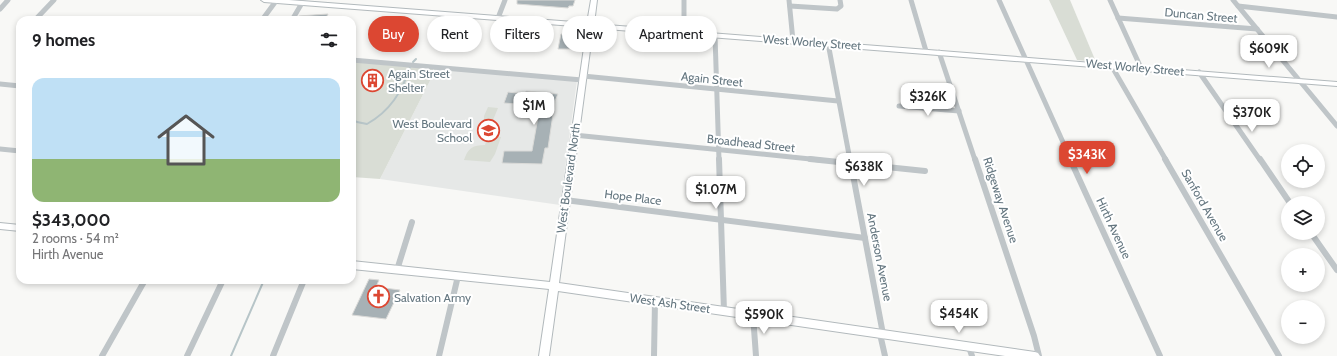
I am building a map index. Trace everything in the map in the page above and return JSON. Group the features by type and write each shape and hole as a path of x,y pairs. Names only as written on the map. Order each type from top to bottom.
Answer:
{"street":[{"path":"0,9 8,0"},
{"path":"40,16 54,0"},
{"name":"West Worley Street","path":"264,0 490,17"},
{"path":"499,16 505,0"},
{"name":"West Boulevard North","path":"591,16 594,0"},
{"path":"684,0 684,16"},
{"path":"789,0 793,41"},
{"path":"790,6 837,9 841,6 840,0"},
{"path":"911,0 926,51"},
{"name":"Hirth Avenue","path":"999,0 1024,59 1160,356"},
{"path":"1110,0 1141,68"},
{"path":"1233,0 1336,124"},
{"path":"265,16 276,1"},
{"path":"294,16 303,2"},
{"path":"1238,6 1337,17"},
{"name":"Duncan Street","path":"1118,18 1257,29"},
{"name":"West Worley Street","path":"717,35 1337,84"},
{"name":"Anderson Avenue","path":"828,43 865,238 885,356"},
{"name":"West Boulevard North","path":"544,356 586,52"},
{"path":"716,52 724,311"},
{"name":"Ridgeway Avenue","path":"939,52 1032,328 1039,356"},
{"name":"Again Street","path":"356,60 717,89 838,101"},
{"name":"Sanford Avenue","path":"1111,66 1279,356"},
{"path":"1199,72 1285,196"},
{"path":"0,84 16,86"},
{"path":"899,106 959,111"},
{"name":"Broadhead Street","path":"574,135 925,171"},
{"path":"0,149 16,151"},
{"name":"Hope Place","path":"565,200 865,238"},
{"path":"397,270 412,222"},
{"path":"0,226 16,228"},
{"path":"1316,240 1337,270"},
{"name":"West Ash Street","path":"356,265 553,286 881,334 970,351 1035,356"},
{"path":"438,356 458,276"},
{"path":"102,356 143,284"},
{"path":"187,356 221,284"},
{"path":"273,356 302,284"},
{"path":"654,356 655,301"},
{"path":"753,315 756,356"}],"shaded area":[{"path":"1049,0 1070,0 1096,62 1077,60"},
{"path":"356,62 436,69 380,179 356,177"},
{"name":"West Boulevard School","path":"436,69 577,81 560,205 380,179"},
{"path":"488,107 498,108 493,120 496,122 493,136 501,137 495,154 490,162 464,160 469,150 477,146 485,145 488,136 485,136 487,129 484,127 484,116"}],"building":[{"path":"517,0 575,0 573,6 569,6 568,8 517,4"},
{"path":"328,14 327,16 299,16"},
{"path":"561,34 562,34 562,49 558,49"},
{"name":"West Boulevard School","path":"526,91 558,94 555,101 548,148 545,148 542,164 502,163 504,151 532,151 540,106 504,103 508,92 525,94"},
{"name":"Salvation Army","path":"369,279 379,280 376,287 400,290 386,319 352,315"}],"waterway":[{"path":"413,62 416,59"},
{"path":"356,121 367,124 389,107 399,93 410,67"},
{"path":"231,356 262,284"}],"place":[{"name":"Again Street Shelter","path":"373,80"},
{"name":"West Boulevard School","path":"488,130"},
{"name":"Salvation Army","path":"378,297"}]}
